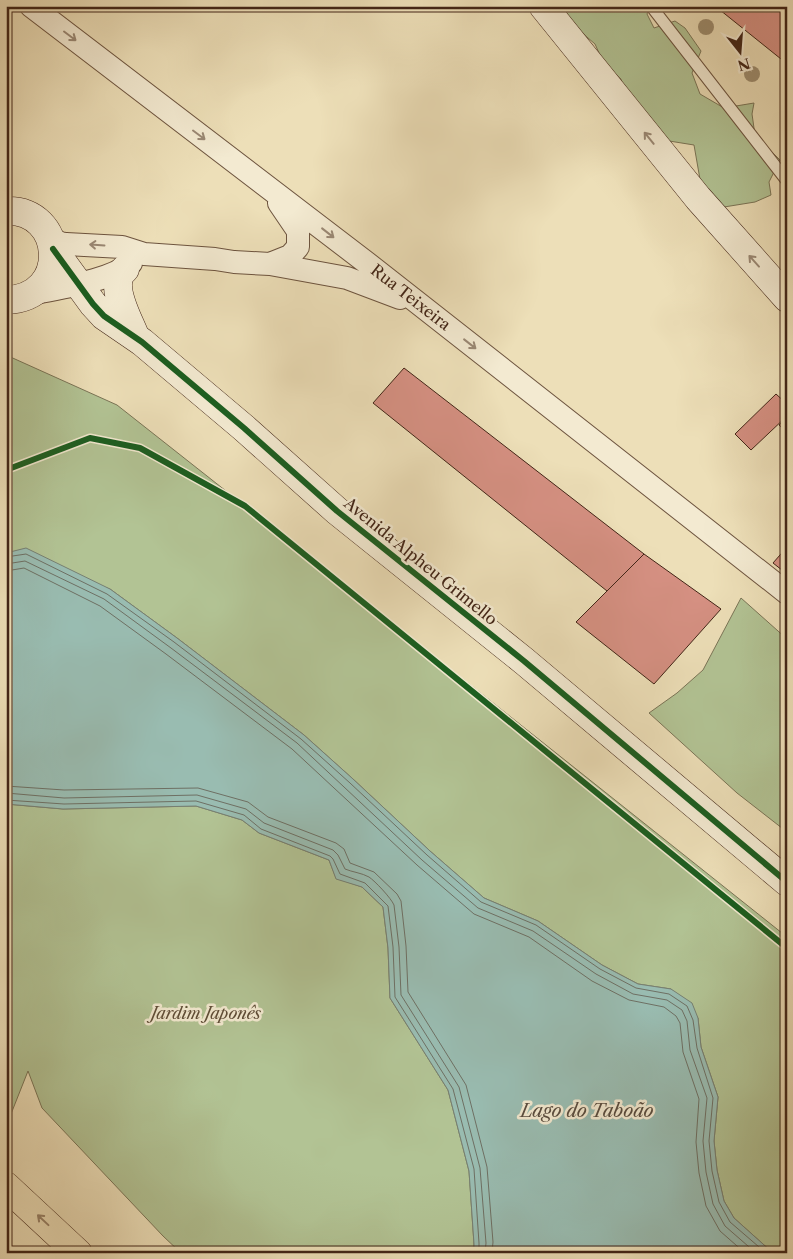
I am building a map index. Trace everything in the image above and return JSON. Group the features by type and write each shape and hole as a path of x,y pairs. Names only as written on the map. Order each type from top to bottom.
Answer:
{"main road":[{"path":"6,1186 78,1253"}],"street":[{"name":"Rua Teixeira","path":"31,6 421,306 787,593"},
{"path":"543,6 698,198 787,298"},
{"path":"269,188 298,231 298,247 290,256 270,264"},
{"name":"Avenida Alpheu Grimello","path":"12,207 34,218 43,226 51,243 78,284 92,304 104,316 135,336 244,428 337,511 524,661 787,882"},
{"path":"18,297 42,286 50,272 53,261 51,243 122,246 135,261"},
{"path":"18,297 78,284 116,273 135,261 215,259 270,264 347,278 421,306"},
{"path":"135,261 120,275 118,282 120,297 135,336"}],"lane":[{"path":"651,6 787,181"}],"green space":[{"path":"551,6 650,6 647,14 654,28 675,21 685,28 701,51 692,73 700,94 724,108 754,103 752,114 756,142 769,149 780,160 769,182 771,195 755,202 724,207 701,185 694,145 663,140 624,90 621,79 604,64 595,44"},
{"path":"6,355 117,405 787,937 787,1253 773,1253 734,1218 724,1201 717,1170 714,1141 718,1097 701,1047 698,1018 671,989 638,984 602,965 538,921 484,898 304,735 110,589 6,553"},
{"path":"741,598 787,639 787,832 737,793 649,713 677,693 703,670"},
{"name":"Jardim Japonês","path":"6,804 63,809 196,806 242,820 259,833 329,860 336,878 362,887 383,907 388,948 390,998 448,1090 469,1171 474,1253 181,1253 42,1108 28,1071 9,1119 6,1117"}],"water":[{"name":"Lago do Taboão","path":"26,548 110,589 304,735 484,898 538,921 602,965 638,984 671,989 692,1003 698,1018 701,1047 718,1097 714,1141 717,1170 724,1201 734,1218 773,1253 474,1253 469,1171 448,1090 390,998 388,948 383,907 362,887 336,879 329,860 259,833 242,820 196,806 63,809 6,804 6,553"}],"building":[{"path":"715,6 787,6 787,49 781,59"},
{"path":"404,368 644,554 607,591 373,403"},
{"path":"776,394 787,404 787,416 751,450 735,434"},
{"path":"787,417 787,433 779,425"},
{"path":"787,547 787,574 773,563"},
{"path":"644,554 721,609 654,684 576,622"}],"cycle path":[{"path":"53,249 104,316 142,342 244,428 337,511 524,661 787,882"},
{"path":"6,470 90,438 140,448 245,506 787,948"}]}
